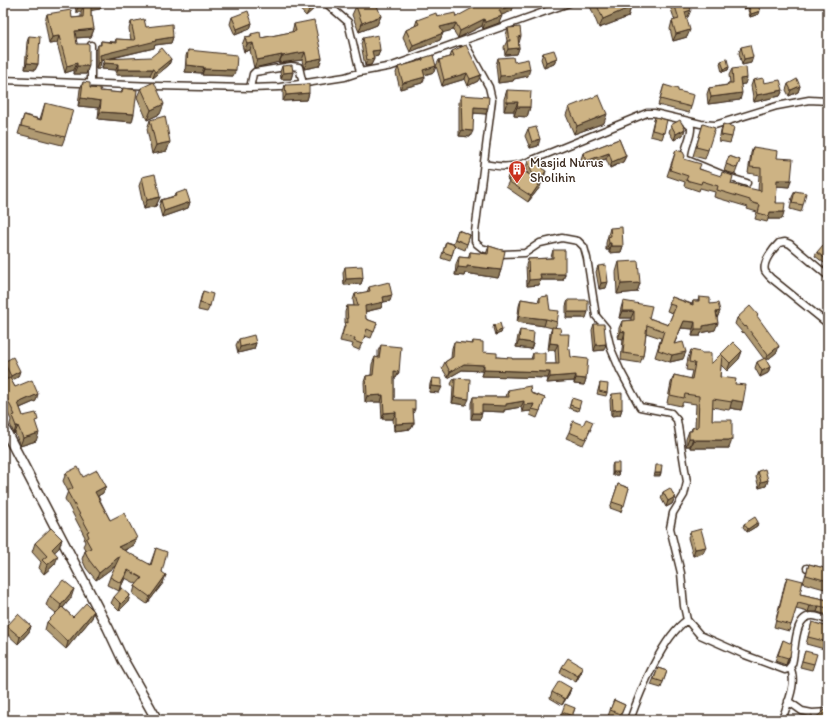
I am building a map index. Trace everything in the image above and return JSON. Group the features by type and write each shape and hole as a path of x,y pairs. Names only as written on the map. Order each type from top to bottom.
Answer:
{"street":[{"path":"326,3 348,22 360,72"},
{"path":"3,80 250,88 280,87 345,77 360,72 392,66 464,42 556,5 569,3"},
{"path":"464,42 489,87 492,100 475,241 482,248 501,254 525,253 540,243 554,239 562,238 578,241 584,247 587,258 596,316 606,328 611,349 638,404 643,408 671,413 677,420 687,482 684,495 673,513 670,528 681,573 684,606 687,620 700,635 745,656 781,670 785,670 790,667 793,661 797,627 802,620 813,616 828,620"},
{"path":"91,45 91,83"},
{"path":"250,88 253,74 255,72 291,66 299,67 302,84"},
{"path":"484,164 503,167 518,165 648,113 654,113 701,124 715,125 776,106 809,100 828,101"},
{"path":"683,120 690,127 691,131 685,153 685,159 728,177 748,183"},
{"path":"828,276 790,244 784,242 779,243 771,252 767,258 764,268 765,272 771,278 828,324"},
{"path":"3,426 108,628 123,660 156,720"},
{"path":"807,568 828,574"},
{"path":"630,720 649,674 674,633 687,620"},
{"path":"782,720 793,686 794,676 790,667"},
{"path":"788,701 802,711 812,713 828,712"}],"building":[{"path":"79,3 91,3 91,17 92,16 94,29 75,31 77,44 89,44 89,66 77,66 77,63 67,66 59,36 52,37 47,14 71,10 72,18 83,17 84,4 79,5"},
{"path":"302,3 316,3 309,10"},
{"path":"363,3 376,3 381,16 362,23 356,6"},
{"path":"484,3 513,3 514,5 499,10 502,16 485,22 484,19 460,31 456,23 440,27 443,33 413,45 406,30 419,24 417,20 436,13 437,17 455,13 456,17"},
{"path":"596,3 629,3 631,7 603,19"},
{"path":"674,3 689,3 691,10 685,12 690,30 676,34 672,21 679,19"},
{"path":"758,4 760,11 751,14 749,7"},
{"path":"248,11 252,23 237,29 232,17"},
{"path":"144,19 146,27 172,24 173,37 155,40 156,41 100,55 101,63 98,62 98,45 101,45 101,41 116,43 116,39 135,40 131,22"},
{"path":"314,20 322,58 307,61 305,52 257,60 253,43 247,44 245,37 252,36 251,34 260,32 261,38 296,31 294,24"},
{"path":"520,27 521,36 518,37 519,48 508,49 507,41 510,41 508,28"},
{"path":"378,35 380,50 372,51 374,59 367,60 363,38"},
{"path":"29,36 40,37 38,64 27,63"},
{"path":"466,45 481,75 470,79 467,73 444,80 439,60 454,56 452,51"},
{"path":"750,45 753,57 744,59 741,47"},
{"path":"162,48 171,59 155,72 153,69 118,69 118,64 104,63 104,59 151,57"},
{"path":"188,50 237,55 236,70 204,69 204,67 187,65"},
{"path":"554,50 557,58 546,62 543,53"},
{"path":"433,55 436,66 423,70 425,77 403,83 398,67 423,60 423,58"},
{"path":"513,57 514,62 528,59 530,69 515,73 515,75 500,76 498,58"},
{"path":"727,59 729,67 724,69 721,61"},
{"path":"292,65 293,72 283,73 282,66"},
{"path":"746,67 747,78 740,79 742,93 711,97 709,88 733,83 732,69"},
{"path":"763,78 764,83 780,80 783,90 757,95 753,80"},
{"path":"797,79 800,86 791,90 788,84"},
{"path":"83,82 90,83 90,88 101,89 100,91 122,93 123,88 137,90 134,114 100,112 101,101 81,98"},
{"path":"154,82 164,104 151,110 141,88"},
{"path":"309,84 309,93 286,95 285,85"},
{"path":"664,85 678,89 678,91 694,95 691,107 660,99"},
{"path":"507,90 531,91 530,107 517,107 518,102 507,102"},
{"path":"461,95 489,97 488,108 474,107 473,131 462,130"},
{"path":"599,95 607,114 577,126 569,107"},
{"path":"45,103 73,110 65,137 21,126 24,115 41,120"},
{"path":"165,116 170,142 156,145 150,120"},
{"path":"655,117 667,120 664,133 652,130"},
{"path":"680,120 685,129 676,134 671,125"},
{"path":"703,124 715,128 708,150 696,147"},
{"path":"723,124 734,127 732,137 721,135"},
{"path":"536,127 540,139 532,142 528,129"},
{"path":"619,139 626,156 612,162 609,153 586,161 583,153"},
{"path":"753,147 778,151 777,158 793,159 791,180 777,180 776,203 785,203 784,212 770,212 769,216 758,213 760,205 750,202 750,200 717,190 718,186 702,181 701,184 686,180 688,176 670,170 676,150 683,152 685,156 684,159 701,164 699,169 721,176 722,172 733,176 731,184 761,191 761,168 750,167"},
{"path":"729,156 740,160 737,168 726,164"},
{"path":"540,157 544,170 546,171 540,179 542,180 531,196 508,181 512,175 509,173 515,165 534,178 528,161"},
{"path":"155,174 160,197 147,200 142,177"},
{"path":"186,190 190,202 164,211 161,200 176,196 175,194"},
{"path":"795,191 806,193 803,205 792,203"},
{"path":"622,227 623,246 611,246 608,237 611,236 610,228"},
{"path":"458,230 470,235 467,244 455,239"},
{"path":"446,242 455,245 452,255 443,252"},
{"path":"823,245 828,249 828,261 817,252"},
{"path":"489,246 505,251 501,270 467,266 467,268 458,267 459,257 470,258 470,252 488,254"},
{"path":"553,250 565,250 565,274 540,274 541,279 529,280 528,259 553,258"},
{"path":"638,261 640,283 621,284 619,262"},
{"path":"606,265 608,282 601,283 598,266"},
{"path":"362,266 363,278 346,279 345,267"},
{"path":"389,282 392,295 383,297 384,302 365,306 366,319 377,323 374,332 367,329 362,344 354,341 355,338 342,335 346,322 348,323 347,306 358,306 355,294 370,291 369,287"},
{"path":"203,291 213,294 210,306 200,303"},
{"path":"548,296 550,310 559,311 557,322 546,319 519,316 521,299 540,302 540,297"},
{"path":"672,297 693,305 693,301 699,301 699,297 710,298 710,304 718,303 720,311 716,312 718,323 703,326 703,329 695,329 695,322 684,321 674,344 683,342 686,352 672,355 658,350 664,331 647,325 643,356 623,353 625,332 621,331 622,321 634,320 634,311 622,311 623,301 652,306 649,318 668,325 676,306 669,304"},
{"path":"568,300 588,300 588,312 568,312"},
{"path":"750,306 779,346 768,355 746,326 745,327 737,318"},
{"path":"500,323 502,330 496,332 494,325"},
{"path":"594,324 604,324 606,344 596,345"},
{"path":"3,327 6,332 3,334"},
{"path":"552,327 561,328 560,334 569,334 568,349 570,349 571,357 588,359 586,379 576,378 576,375 550,377 550,372 484,370 484,365 464,364 450,372 445,362 453,357 454,342 473,344 473,341 483,342 483,352 497,353 497,357 533,359 533,353 545,353 545,364 559,364 558,344 550,343"},
{"path":"520,330 534,332 533,343 519,341"},
{"path":"254,335 256,343 240,347 239,339"},
{"path":"733,342 742,351 730,363 722,355 720,377 736,379 735,384 746,385 743,402 713,399 712,420 732,420 732,440 693,440 693,438 689,438 689,431 692,431 692,428 698,427 699,396 685,394 684,398 670,395 674,375 692,379 695,363 689,362 691,350 701,353 711,353 711,364"},
{"path":"381,345 401,347 399,372 394,371 394,400 415,400 415,409 413,409 414,423 396,424 396,412 384,413 383,395 367,396 366,376 373,375 375,357 379,358"},
{"path":"13,357 20,371 11,376 4,362"},
{"path":"765,358 770,367 762,371 757,362"},
{"path":"10,378 15,387 32,380 38,394 18,403 23,416 36,413 38,420 35,421 39,433 23,438 18,426 16,426 12,416 15,415 3,391 3,381"},
{"path":"432,378 442,379 442,387 431,386"},
{"path":"454,378 470,379 469,399 454,397"},
{"path":"600,383 608,384 607,393 599,391"},
{"path":"530,386 531,393 545,398 540,411 532,409 534,404 524,405 524,401 506,404 506,406 482,405 482,413 473,413 473,397 509,397 508,390"},
{"path":"622,393 622,409 613,410 612,394"},
{"path":"572,398 581,401 579,408 570,405"},
{"path":"586,419 593,422 586,439 569,432 573,421 583,425"},
{"path":"613,463 619,463 619,472 613,472"},
{"path":"656,465 662,465 661,473 655,473"},
{"path":"78,467 83,477 97,470 106,486 95,492 110,520 124,513 137,538 118,547 151,565 156,548 167,552 162,572 166,575 150,597 135,586 142,578 128,570 121,583 110,577 120,556 99,573 89,560 85,551 91,548 86,539 89,537 87,532 89,531 67,491 73,488 66,473"},
{"path":"765,469 768,480 761,482 758,471"},
{"path":"618,484 629,488 624,506 612,502"},
{"path":"670,488 675,497 668,501 663,492"},
{"path":"755,517 758,522 748,529 744,524"},
{"path":"51,528 62,539 52,549 58,556 47,565 42,560 47,556 35,543"},
{"path":"701,529 706,547 695,549 690,532"},
{"path":"809,564 828,569 828,581 806,575"},
{"path":"787,577 803,581 800,594 828,600 828,608 798,603 791,625 776,621"},
{"path":"63,580 74,589 61,605 50,596"},
{"path":"122,588 130,595 121,604 114,597"},
{"path":"86,603 94,611 68,642 47,622 62,607 73,617"},
{"path":"18,614 31,626 20,637 7,626"},
{"path":"812,622 828,627 828,642 808,637"},
{"path":"783,640 792,644 790,656 788,658 778,655"},
{"path":"805,651 817,654 814,664 802,661"},
{"path":"568,658 583,667 578,676 562,667"},
{"path":"658,668 667,671 663,682 654,679"},
{"path":"559,681 571,688 565,699 552,692"},
{"path":"614,700 625,705 621,714 610,710"},
{"path":"565,704 575,708 572,716 562,712"},
{"path":"825,710 828,710 828,720 803,720 812,715 814,719"}],"place":[{"name":"Masjid Nurus Sholihin","path":"517,184"}]}
